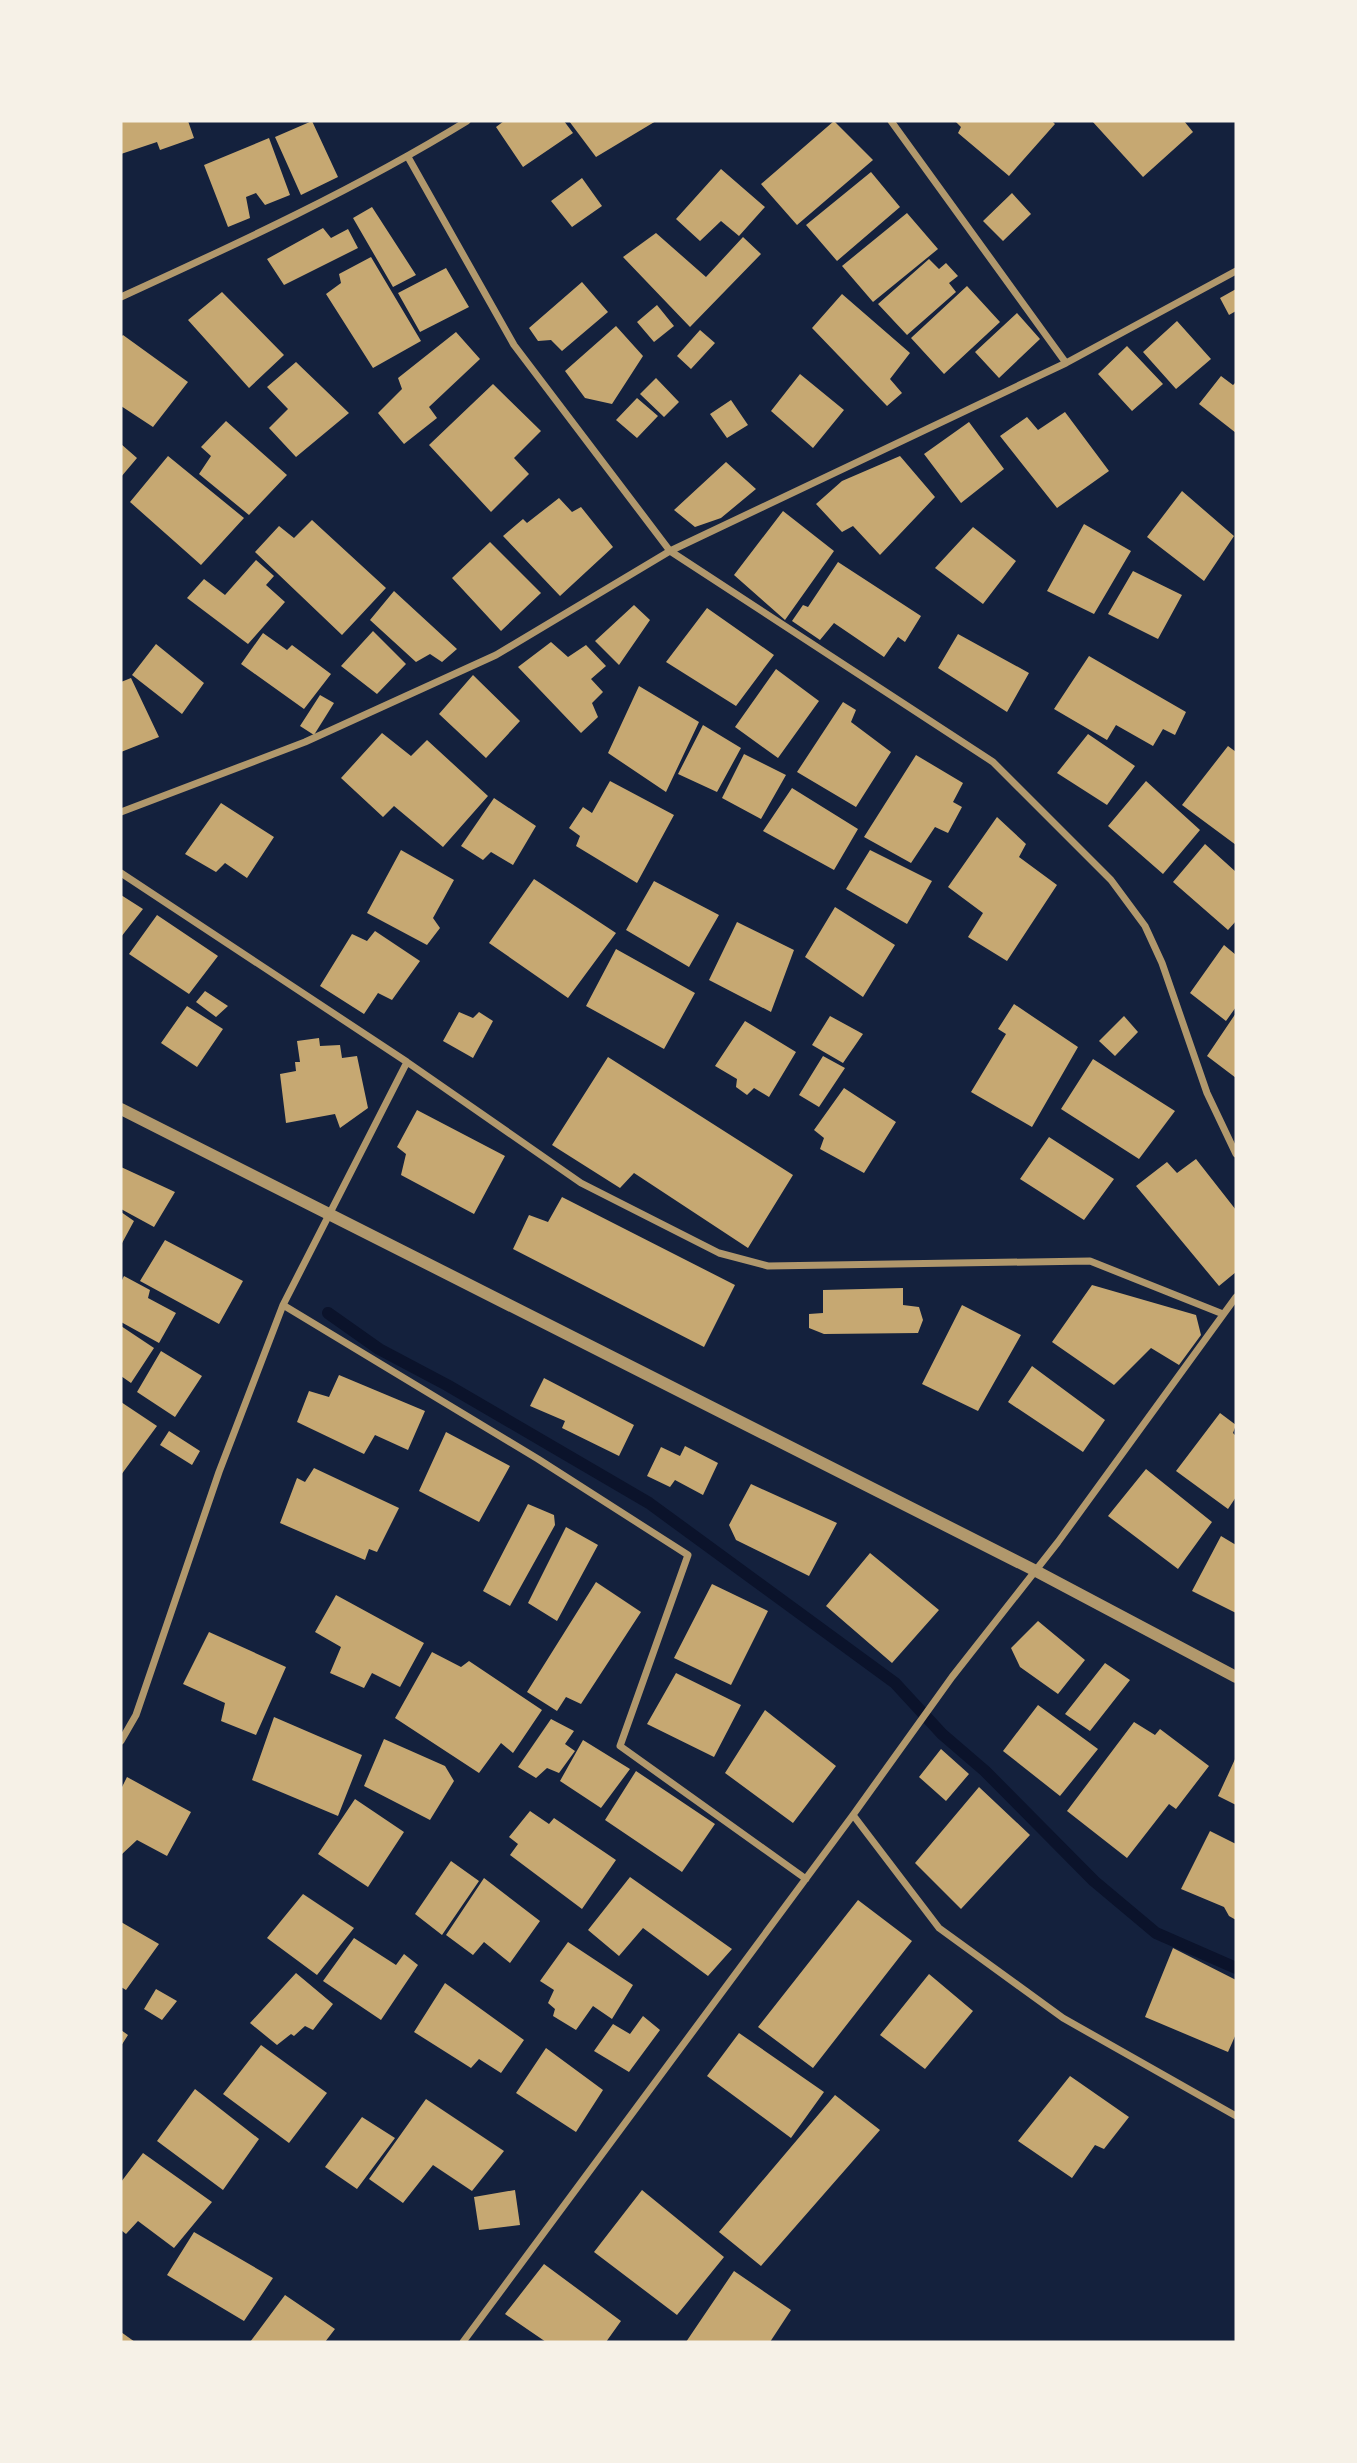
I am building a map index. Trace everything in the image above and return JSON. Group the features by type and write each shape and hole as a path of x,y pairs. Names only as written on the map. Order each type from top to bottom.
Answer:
{"street":[{"path":"121,297 298,215 408,157 467,121"},
{"path":"891,121 1066,363"},
{"path":"408,157 514,345 670,551 993,762 1111,880 1145,926 1162,963 1207,1093 1236,1154"},
{"path":"121,812 305,742 496,655 670,551 1066,363 1236,271"},
{"path":"121,873 407,1062 580,1182 719,1253 768,1266 1090,1261 1223,1314"},
{"path":"121,1741 135,1715 219,1472 283,1305 407,1062"},
{"path":"121,1109 1036,1571 1236,1677"},
{"path":"463,2342 806,1879 940,1693 1036,1571 1236,1297"},
{"path":"283,1305 688,1555 620,1745 806,1879"},
{"path":"853,1815 939,1927 1063,2018 1236,2116"}],"building":[{"path":"121,121 188,121 194,138 160,150 157,142 121,154"},
{"path":"312,121 338,177 301,195 275,137"},
{"path":"504,121 564,121 573,133 523,167 496,127"},
{"path":"569,121 656,121 596,157"},
{"path":"834,121 873,160 797,225 761,184"},
{"path":"955,121 1052,121 1055,124 1009,176 958,133 961,127"},
{"path":"1092,121 1184,121 1193,132 1143,177"},
{"path":"269,138 290,195 265,205 256,193 246,197 250,218 228,227 204,165"},
{"path":"721,169 765,207 739,236 721,221 700,241 676,219"},
{"path":"871,172 900,207 837,261 806,225"},
{"path":"582,178 602,206 572,227 551,201"},
{"path":"1012,193 1031,214 1003,241 983,221"},
{"path":"372,207 416,275 393,287 353,218"},
{"path":"907,213 938,249 873,302 842,266"},
{"path":"323,228 331,238 348,229 358,248 284,285 267,259"},
{"path":"656,233 706,277 743,237 761,254 690,327 623,257"},
{"path":"371,257 421,341 373,368 326,294 341,283 339,274"},
{"path":"929,259 939,269 946,263 958,276 949,283 956,292 907,335 878,304"},
{"path":"446,268 469,307 420,332 398,293"},
{"path":"582,282 608,312 562,351 551,340 538,341 529,328"},
{"path":"967,286 1000,322 944,374 911,338"},
{"path":"1236,289 1236,311 1229,315 1220,298"},
{"path":"222,292 284,355 249,388 188,320"},
{"path":"842,294 910,353 890,379 902,393 887,406 812,328"},
{"path":"657,305 674,326 654,342 637,322"},
{"path":"1017,313 1040,339 999,378 975,352"},
{"path":"1177,321 1211,359 1176,389 1143,352"},
{"path":"616,326 643,356 612,404 585,398 565,371"},
{"path":"700,330 715,343 691,369 677,356"},
{"path":"456,332 480,359 429,407 437,418 404,444 378,413 402,389 398,378"},
{"path":"123,335 188,382 153,427 121,406"},
{"path":"1127,346 1163,384 1132,411 1098,374"},
{"path":"296,362 349,413 296,457 269,428 288,409 267,387"},
{"path":"800,374 844,410 813,448 771,411"},
{"path":"1221,376 1233,385 1236,382 1236,433 1199,404"},
{"path":"656,378 679,402 664,417 640,394"},
{"path":"493,384 541,431 514,458 529,474 491,512 429,445"},
{"path":"637,398 658,416 637,438 616,420"},
{"path":"731,400 748,425 727,438 710,414"},
{"path":"1065,412 1109,471 1057,508 1000,436 1027,417 1038,430"},
{"path":"226,421 287,475 249,515 199,474 211,456 201,447"},
{"path":"969,422 1004,469 961,503 924,454"},
{"path":"121,444 137,458 121,477"},
{"path":"168,456 244,518 201,565 130,502"},
{"path":"900,456 935,497 880,555 853,526 842,532 816,504 842,481"},
{"path":"726,462 756,489 721,518 695,527 674,510"},
{"path":"1182,491 1234,536 1204,581 1147,537"},
{"path":"559,498 572,512 581,507 613,547 560,596 503,536 523,519 527,523"},
{"path":"783,511 834,551 785,620 734,575"},
{"path":"312,520 386,588 342,635 255,552 279,526 294,538"},
{"path":"1084,524 1131,551 1094,614 1047,591"},
{"path":"973,527 1016,561 983,604 935,568"},
{"path":"490,542 541,593 501,631 452,578"},
{"path":"256,560 274,576 266,585 285,602 248,644 187,598 204,579 225,595"},
{"path":"838,562 921,616 905,642 898,637 884,657 834,623 820,640 792,621 803,605 808,607"},
{"path":"1133,571 1182,595 1158,639 1108,614"},
{"path":"394,591 457,649 442,662 430,654 416,662 370,620"},
{"path":"634,605 650,620 619,665 595,641"},
{"path":"707,608 774,655 736,706 666,662"},
{"path":"373,631 406,664 377,694 341,666"},
{"path":"263,633 287,650 292,645 331,674 304,709 241,664"},
{"path":"958,634 1029,673 1007,712 938,668"},
{"path":"551,642 568,657 586,645 606,666 591,679 603,692 592,703 598,717 581,733 518,667"},
{"path":"156,644 204,683 182,714 132,675"},
{"path":"1089,656 1186,712 1175,735 1163,729 1153,746 1116,725 1107,740 1054,709"},
{"path":"776,669 819,701 778,758 735,727"},
{"path":"473,675 520,721 486,758 439,714"},
{"path":"131,678 159,737 121,752 121,682"},
{"path":"639,686 699,722 666,792 608,753"},
{"path":"320,695 334,703 314,735 300,726"},
{"path":"843,702 856,710 851,722 891,752 856,807 797,772"},
{"path":"703,725 741,748 717,792 678,774"},
{"path":"382,733 411,756 427,740 488,796 443,847 394,806 383,817 341,778"},
{"path":"1088,734 1135,766 1107,805 1057,773"},
{"path":"1228,746 1236,752 1236,845 1182,805"},
{"path":"744,754 786,775 761,819 722,798"},
{"path":"916,755 963,783 953,802 962,807 948,833 935,827 911,863 864,837"},
{"path":"610,781 674,815 637,883 576,846 580,836 569,828 583,807 592,813"},
{"path":"1146,781 1200,830 1163,874 1108,826"},
{"path":"792,788 858,829 834,870 763,831"},
{"path":"494,798 536,826 513,865 491,852 483,860 461,846"},
{"path":"221,803 274,837 247,878 225,863 216,872 185,854"},
{"path":"997,817 1026,844 1019,857 1057,885 1007,961 968,937 983,913 948,887"},
{"path":"1205,844 1236,872 1236,921 1228,930 1173,882"},
{"path":"401,850 454,880 433,918 440,928 427,945 367,913"},
{"path":"870,850 932,881 907,924 846,889"},
{"path":"534,879 616,933 568,998 489,943"},
{"path":"654,881 719,915 689,967 626,930"},
{"path":"121,895 143,909 121,937"},
{"path":"835,907 895,945 863,997 805,957"},
{"path":"157,915 218,956 189,994 129,954"},
{"path":"737,922 794,950 771,1012 709,980"},
{"path":"375,931 420,961 392,1000 378,993 364,1014 320,986 352,934 367,941"},
{"path":"1224,945 1236,955 1236,1007 1226,1021 1190,993"},
{"path":"616,949 695,993 664,1049 586,1006"},
{"path":"205,991 228,1006 216,1017 196,1002"},
{"path":"1014,1004 1078,1047 1032,1127 971,1092 1006,1034 998,1029"},
{"path":"187,1006 223,1029 197,1067 161,1043"},
{"path":"459,1012 473,1018 479,1012 493,1021 473,1058 443,1041"},
{"path":"1236,1013 1236,1078 1207,1056"},
{"path":"830,1016 863,1034 843,1063 812,1045"},
{"path":"1124,1016 1138,1032 1115,1056 1099,1041"},
{"path":"745,1021 796,1052 769,1097 754,1088 747,1095 736,1087 737,1079 715,1066"},
{"path":"319,1038 320,1046 340,1045 342,1058 357,1056 368,1108 340,1128 335,1114 286,1123 280,1074 296,1071 295,1062 300,1062 297,1041"},
{"path":"823,1056 845,1068 819,1107 799,1095"},
{"path":"608,1057 793,1175 748,1248 634,1173 620,1188 552,1145"},
{"path":"1093,1059 1175,1111 1139,1159 1061,1109"},
{"path":"844,1088 896,1122 864,1173 820,1149 824,1138 814,1130"},
{"path":"417,1110 505,1156 474,1214 401,1175 406,1154 397,1147"},
{"path":"1049,1137 1114,1179 1084,1220 1020,1179"},
{"path":"1196,1159 1236,1210 1236,1272 1219,1286 1136,1186 1167,1162 1177,1173"},
{"path":"121,1167 175,1192 154,1227 121,1209"},
{"path":"562,1197 735,1285 704,1347 513,1249 529,1215 548,1222"},
{"path":"121,1212 134,1221 121,1245"},
{"path":"165,1240 243,1281 219,1324 140,1281"},
{"path":"124,1276 150,1290 148,1298 176,1313 159,1343 121,1322 121,1282"},
{"path":"1092,1285 1196,1315 1201,1335 1179,1365 1151,1348 1114,1385 1052,1342"},
{"path":"903,1288 903,1305 919,1307 923,1320 918,1333 824,1334 809,1328 809,1314 823,1313 823,1290"},
{"path":"962,1305 1021,1335 978,1411 922,1384"},
{"path":"121,1326 154,1348 131,1383 121,1376"},
{"path":"161,1351 202,1376 175,1417 137,1392"},
{"path":"1032,1366 1105,1420 1083,1452 1008,1402"},
{"path":"339,1375 425,1411 408,1450 375,1435 364,1454 297,1422 309,1391 329,1397"},
{"path":"544,1378 634,1425 619,1456 562,1428 565,1421 530,1406"},
{"path":"121,1402 157,1426 121,1475"},
{"path":"1220,1413 1236,1425 1233,1433 1236,1436 1236,1497 1228,1509 1176,1471"},
{"path":"169,1431 200,1451 192,1465 160,1445"},
{"path":"446,1432 510,1466 479,1522 419,1491"},
{"path":"685,1446 718,1463 703,1495 675,1480 670,1487 647,1476 661,1447 680,1456"},
{"path":"314,1468 399,1508 377,1552 369,1549 365,1560 280,1523 297,1478 305,1482"},
{"path":"1146,1469 1212,1522 1178,1569 1108,1516"},
{"path":"751,1484 837,1523 809,1576 736,1540 729,1525"},
{"path":"528,1504 554,1515 555,1525 510,1606 483,1591"},
{"path":"566,1527 598,1545 557,1621 528,1603"},
{"path":"1221,1536 1236,1545 1236,1613 1192,1591"},
{"path":"870,1553 939,1610 892,1663 826,1606"},
{"path":"596,1582 641,1612 581,1704 566,1697 557,1711 527,1692"},
{"path":"712,1584 768,1611 731,1685 674,1658"},
{"path":"336,1595 424,1643 400,1687 372,1673 364,1688 330,1673 341,1647 315,1632"},
{"path":"1038,1621 1085,1660 1058,1694 1020,1667 1011,1648"},
{"path":"209,1632 286,1667 256,1735 221,1721 225,1703 183,1684"},
{"path":"432,1652 461,1667 469,1661 542,1710 513,1753 501,1743 479,1773 395,1718"},
{"path":"1105,1663 1130,1680 1090,1731 1065,1714"},
{"path":"676,1673 741,1705 714,1757 647,1724"},
{"path":"1038,1705 1098,1749 1060,1796 1003,1751"},
{"path":"765,1710 836,1766 793,1823 725,1773"},
{"path":"274,1717 362,1755 338,1816 252,1780"},
{"path":"551,1719 574,1731 565,1744 575,1751 559,1773 547,1768 536,1778 518,1767"},
{"path":"1134,1722 1155,1735 1160,1729 1209,1766 1176,1809 1169,1804 1127,1858 1067,1811"},
{"path":"384,1739 445,1766 454,1781 430,1820 364,1786"},
{"path":"583,1740 630,1769 601,1808 560,1781"},
{"path":"941,1749 969,1774 946,1801 919,1777"},
{"path":"1236,1757 1236,1805 1218,1796"},
{"path":"636,1771 715,1824 682,1872 605,1820"},
{"path":"127,1777 191,1812 167,1856 137,1840 121,1855 121,1789"},
{"path":"979,1787 1030,1835 961,1909 915,1863"},
{"path":"355,1799 404,1832 368,1887 318,1854"},
{"path":"530,1811 549,1824 554,1818 616,1860 582,1909 510,1855 518,1844 509,1837"},
{"path":"1210,1831 1236,1844 1236,1920 1229,1916 1224,1907 1181,1889"},
{"path":"451,1861 479,1881 442,1935 415,1914"},
{"path":"630,1877 732,1949 708,1976 643,1928 619,1956 588,1930"},
{"path":"484,1878 540,1921 510,1963 484,1942 473,1955 446,1935"},
{"path":"303,1894 354,1928 317,1975 267,1938"},
{"path":"858,1900 912,1941 813,2068 758,2027"},
{"path":"121,1922 159,1944 126,1990 121,1987"},
{"path":"354,1938 396,1965 404,1954 418,1965 381,2020 323,1981"},
{"path":"568,1942 633,1985 612,2019 593,2006 576,2030 553,2016 555,2009 548,2003 554,1990 540,1981"},
{"path":"1173,1948 1236,1980 1236,2034 1228,2052 1145,2017"},
{"path":"296,1973 333,2004 313,2030 305,2026 277,2045 250,2023"},
{"path":"929,1974 973,2011 925,2069 880,2035"},
{"path":"445,1983 524,2040 501,2073 479,2059 471,2068 414,2032"},
{"path":"156,1989 177,2001 162,2020 144,2009"},
{"path":"643,2016 660,2030 629,2072 594,2051 613,2024 630,2034"},
{"path":"121,2030 128,2035 121,2046"},
{"path":"739,2033 824,2092 791,2138 707,2076"},
{"path":"261,2045 327,2093 289,2143 223,2094"},
{"path":"546,2048 603,2090 576,2132 516,2093"},
{"path":"1070,2076 1129,2117 1104,2149 1095,2145 1072,2178 1018,2141"},
{"path":"195,2089 259,2139 223,2190 157,2141"},
{"path":"835,2095 880,2130 761,2266 719,2232"},
{"path":"426,2099 504,2151 472,2191 433,2165 403,2203 369,2179"},
{"path":"362,2117 395,2138 357,2189 325,2167"},
{"path":"143,2153 212,2202 174,2248 138,2221 126,2234 121,2230 121,2182"},
{"path":"515,2190 520,2225 479,2230 474,2197"},
{"path":"642,2190 724,2257 677,2315 594,2252"},
{"path":"194,2232 273,2278 244,2321 167,2275"},
{"path":"544,2264 621,2321 606,2342 546,2342 505,2314"},
{"path":"734,2271 791,2310 770,2342 686,2342"},
{"path":"285,2295 335,2329 325,2342 250,2342"},
{"path":"121,2332 135,2342 121,2342"}],"waterway":[{"path":"328,1313 379,1349 447,1385 649,1503 895,1683 942,1734 985,1771 1094,1881 1156,1933 1236,1968"}]}
